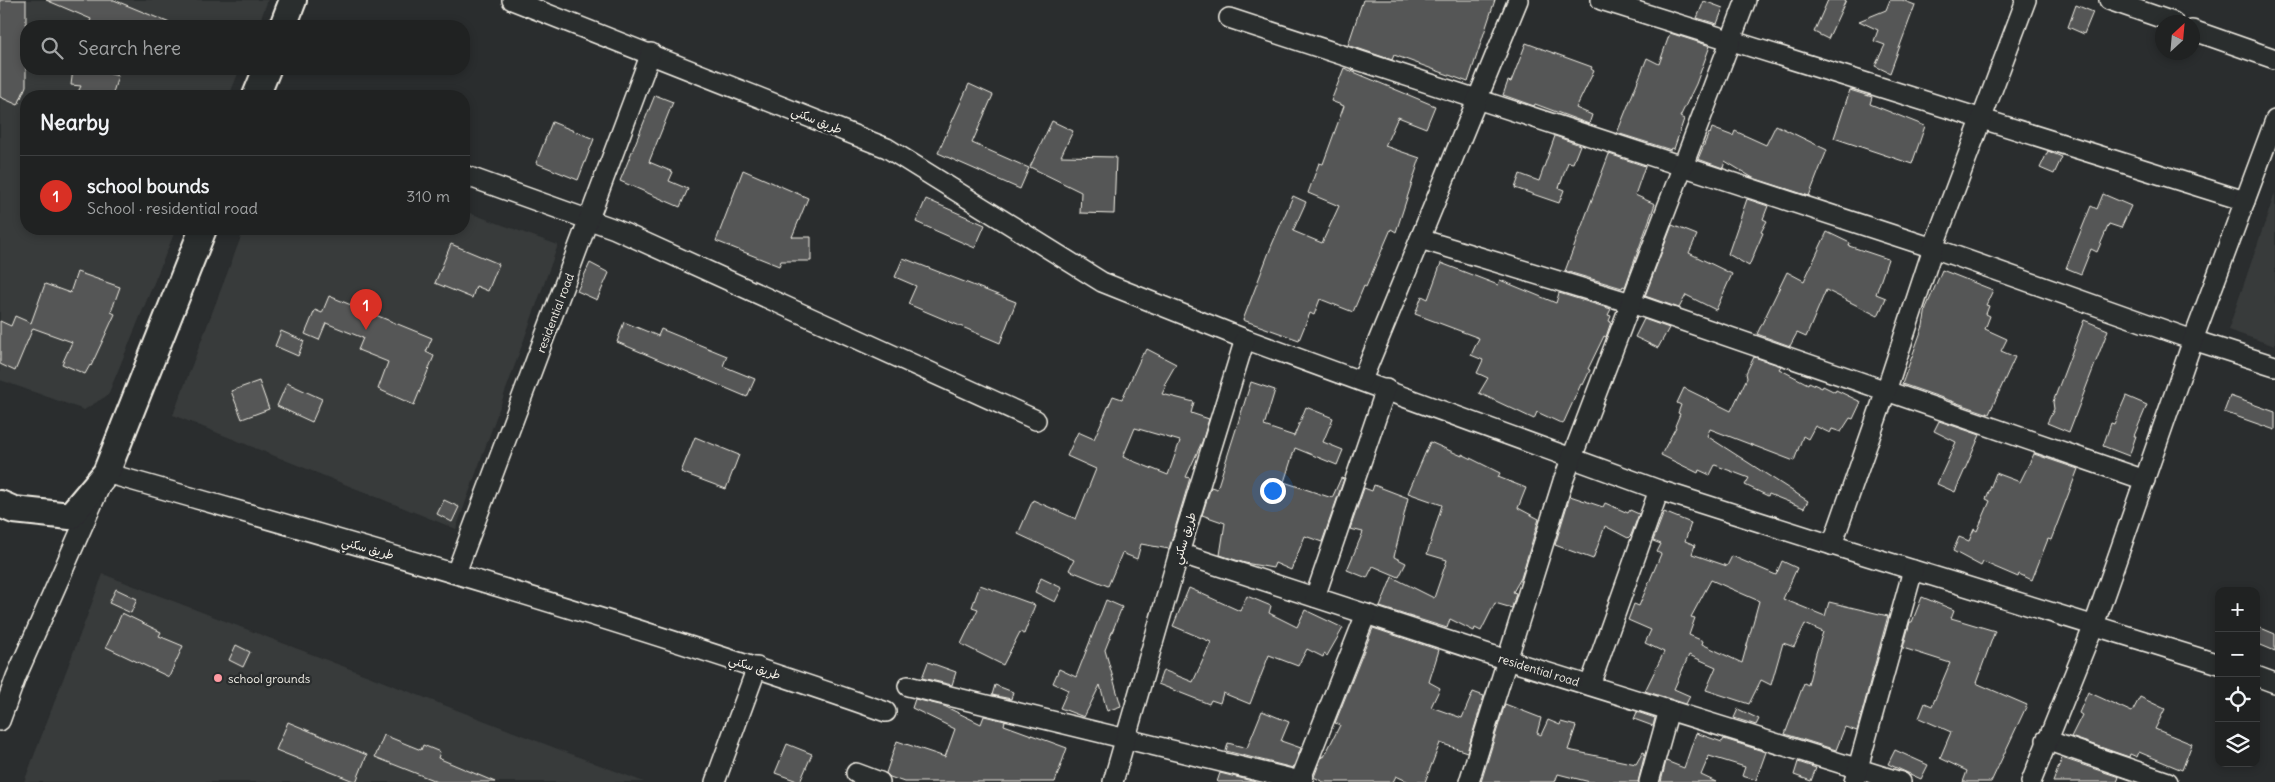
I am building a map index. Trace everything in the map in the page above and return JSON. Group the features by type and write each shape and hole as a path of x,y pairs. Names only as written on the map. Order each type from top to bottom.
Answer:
{"street":[{"path":"285,20 293,0"},
{"name":"طريق سكني","path":"512,0 652,53 887,148 1102,282 1245,339 1362,380 1658,490 1832,546 2215,663"},
{"path":"1362,380 1518,0"},
{"path":"1601,0 2245,201"},
{"path":"1469,782 1564,481 1746,0"},
{"path":"1832,546 1933,248 2026,0"},
{"path":"2109,0 2155,16"},
{"path":"1229,18 1933,248 2193,340 2275,366"},
{"path":"2200,33 2275,59"},
{"name":"residential road","path":"456,573 652,53"},
{"path":"258,90 265,75"},
{"path":"2030,782 2094,625 2193,340 2275,120"},
{"path":"470,177 624,234 1036,420"},
{"path":"0,721 8,674 106,473 201,235"},
{"path":"1420,239 1631,303 2145,480"},
{"name":"طريق سكني","path":"1113,782 1124,738 1179,553 1245,339"},
{"path":"1315,597 1386,389"},
{"path":"0,504 14,510 70,516 106,473"},
{"name":"طريق سكني","path":"106,473 456,573 757,667 886,712"},
{"path":"1590,685 1658,490"},
{"name":"residential road","path":"1179,553 1507,660 1669,710 1855,775 1901,782"},
{"path":"1855,775 1913,570"},
{"path":"908,686 1124,738 1279,780 1302,781 1366,614"},
{"path":"715,782 757,667"},
{"path":"2259,677 2275,683"},
{"path":"1649,782 1669,710"},
{"path":"2046,740 2168,782"},
{"path":"856,773 880,782"}],"shaded area":[{"path":"0,0 268,0 260,20 20,20 20,75 238,75 231,90 20,90 20,235 174,235 108,395 84,410 0,380"},
{"path":"2275,193 2275,346 2228,330"},
{"path":"470,213 558,245 456,529 173,415 242,235 470,235"},
{"name":"school grounds","path":"103,574 644,782 24,782"}],"building":[{"path":"0,0 26,0 26,20 20,20 20,75 26,75 26,86 24,90 20,90 18,105 0,97"},
{"path":"46,0 114,0 162,20 91,20"},
{"path":"1363,0 1495,0 1468,82 1394,55 1392,60 1348,45"},
{"path":"1828,0 1846,0 1828,39 1814,32"},
{"path":"1890,0 1902,0 1915,5 1890,73 1875,66 1885,45 1874,41 1878,30 1859,21 1886,10"},
{"path":"1704,1 1723,8 1717,24 1697,18"},
{"path":"2076,5 2093,12 2084,34 2068,27"},
{"path":"1670,33 1710,46 1696,84 1680,117 1684,119 1674,149 1672,148 1671,150 1617,133 1647,58 1659,64"},
{"path":"1526,43 1592,67 1591,69 1594,71 1576,108 1592,115 1589,124 1535,104 1534,106 1503,95 1508,81 1511,82"},
{"path":"1344,68 1435,106 1426,128 1398,117 1385,146 1420,158 1396,232 1391,229 1353,312 1320,299 1314,315 1310,313 1299,340 1243,320 1293,196 1306,202 1293,231 1322,243 1339,206 1308,193 1319,163 1323,164 1344,106 1331,101"},
{"path":"72,75 118,76 114,90 79,90 81,86 71,85"},
{"path":"969,84 993,95 972,143 1029,168 1020,189 938,153"},
{"path":"1850,90 1872,97 1870,104 1925,126 1912,164 1834,138"},
{"path":"655,95 673,102 649,162 673,172 669,181 688,189 680,207 620,181"},
{"path":"1052,121 1073,131 1061,156 1116,157 1114,214 1080,213 1081,192 1030,167"},
{"path":"552,122 594,139 578,180 536,163"},
{"path":"1776,125 1827,150 1809,196 1753,178 1725,161 1723,168 1698,159 1712,128 1733,136 1735,131 1766,145"},
{"path":"1555,136 1580,145 1573,163 1568,162 1559,188 1564,190 1559,203 1515,188 1520,174 1539,181"},
{"path":"2048,151 2062,157 2054,174 2040,168"},
{"path":"1609,154 1645,166 1635,195 1655,204 1625,287 1623,286 1622,288 1565,271"},
{"path":"743,170 808,198 792,237 811,237 811,261 781,261 779,266 716,241"},
{"path":"2103,194 2131,206 2121,228 2109,224 2097,252 2091,249 2081,274 2066,268 2091,206 2097,209"},
{"path":"926,199 985,225 975,248 916,222"},
{"path":"1747,199 1768,206 1763,219 1767,221 1749,266 1728,254"},
{"path":"1672,225 1697,235 1689,253 1732,274 1716,310 1686,295 1679,308 1645,296"},
{"path":"1827,232 1850,243 1849,246 1888,259 1876,294 1886,298 1878,316 1826,290 1806,337 1797,333 1790,346 1757,334 1787,272 1804,281"},
{"path":"451,244 499,264 488,291 476,286 472,298 435,283"},
{"path":"903,258 1016,302 1000,343 908,304 916,286 895,277"},
{"path":"590,263 609,273 597,300 577,291"},
{"path":"1441,263 1498,285 1500,280 1556,303 1559,293 1611,309 1608,315 1611,316 1609,321 1611,322 1606,337 1604,336 1588,369 1590,370 1583,385 1581,384 1563,424 1537,412 1534,419 1479,393 1488,378 1477,373 1483,360 1471,355 1479,338 1415,314 1422,296 1428,299"},
{"path":"1942,270 1993,290 1986,305 1989,306 1986,314 1990,316 1985,329 2007,339 2001,351 2015,357 1989,414 1902,384 1923,326 1926,308"},
{"path":"77,272 120,287 111,312 115,314 91,366 85,374 62,364 72,342 33,328 15,371 0,364 0,321 11,326 15,316 31,323 45,284 70,293"},
{"path":"329,296 432,338 426,352 434,356 414,405 378,389 388,362 358,350 363,338 326,323 319,340 305,334 315,310 322,313"},
{"path":"1644,319 1669,328 1658,348 1635,337"},
{"path":"2084,320 2108,330 2069,432 2047,423 2054,409 2053,402"},
{"path":"624,322 658,336 661,329 727,356 723,366 755,379 747,397 617,342"},
{"path":"281,331 304,341 298,356 275,346"},
{"path":"1147,349 1176,364 1164,385 1166,386 1162,394 1194,402 1191,413 1209,419 1202,442 1186,477 1190,478 1169,549 1141,544 1137,559 1122,553 1108,586 1069,570 1074,560 1018,534 1033,500 1076,519 1096,469 1067,456 1078,432 1094,439 1113,396 1122,399 1143,353","holes":["1135,428 1180,441 1168,475 1123,457"]},
{"path":"1754,357 1781,366 1779,369 1808,384 1809,382 1822,388 1823,386 1835,392 1836,390 1861,402 1853,419 1850,418 1841,432 1832,429 1830,433 1815,426 1808,439 1803,436 1794,461 1710,429 1707,436 1808,501 1804,508 1769,494 1768,496 1745,485 1749,478 1715,465 1710,475 1699,470 1698,473 1661,455 1676,427 1681,405 1677,403 1684,388 1731,411 1747,378 1746,373"},
{"path":"259,381 269,409 242,419 231,391"},
{"path":"1251,382 1275,390 1264,426 1294,436 1306,407 1333,418 1323,442 1343,450 1337,465 1295,448 1284,482 1332,498 1341,478 1344,479 1322,542 1305,536 1291,570 1275,563 1273,568 1245,563 1220,555 1225,523 1202,515 1211,487 1217,489"},
{"path":"287,383 322,399 312,422 277,406"},
{"path":"2126,396 2147,405 2134,436 2136,436 2129,456 2103,446 2111,423 2114,424"},
{"path":"2230,396 2275,412 2275,430 2224,412"},
{"path":"1939,421 1980,435 1955,492 1937,484 1956,442 1934,431"},
{"path":"695,437 739,455 726,489 681,472"},
{"path":"1430,442 1462,456 1462,454 1500,473 1498,477 1526,488 1518,508 1539,519 1521,578 1513,592 1516,593 1512,608 1495,603 1481,631 1475,628 1474,631 1450,619 1447,628 1380,607 1392,577 1434,598 1447,560 1427,554 1442,505 1408,493"},
{"path":"2034,454 2078,469 2051,540 2048,539 2032,580 2019,574 2018,577 1983,562 1981,566 1953,551 1959,537 1969,541 1974,529 1977,531 1990,501 1986,499 1996,473 2020,482"},
{"path":"1374,485 1408,498 1394,557 1406,563 1399,577 1373,566 1367,578 1347,570 1363,532 1350,529 1364,488 1372,491"},
{"path":"1570,496 1603,507 1605,503 1628,513 1630,510 1639,514 1631,535 1628,538 1605,526 1593,559 1555,545"},
{"path":"444,500 459,507 452,522 437,514"},
{"path":"1664,512 1691,523 1685,541 1695,545 1692,554 1727,566 1732,556 1776,575 1782,561 1797,568 1783,599 1825,616 1829,602 1888,616 1857,731 1845,727 1836,750 1785,734 1804,683 1808,685 1823,632 1805,624 1794,647 1783,643 1771,685 1761,680 1749,704 1706,690 1716,667 1689,655 1674,689 1690,696 1686,704 1645,691 1664,652 1645,643 1651,630 1628,620 1634,604 1639,606 1661,554 1657,552 1661,544 1653,541","holes":["1711,580 1759,601 1742,663 1702,644 1703,641 1689,635 1695,618 1691,617"]},
{"path":"1041,578 1062,588 1055,602 1035,592"},
{"path":"980,585 1035,605 1024,634 1020,632 1003,665 961,644 978,609 972,607"},
{"path":"1189,588 1240,611 1247,596 1271,606 1269,613 1297,627 1305,610 1343,628 1327,656 1324,654 1323,657 1307,649 1298,666 1269,655 1250,704 1223,693 1220,703 1211,700 1209,704 1158,684 1163,670 1193,682 1211,642 1173,626"},
{"path":"116,589 137,599 131,613 109,603"},
{"path":"1922,597 1954,610 1951,618 1995,631 1976,683 2027,705 1991,782 1963,782 1967,771 1940,758 1951,732 1919,718 1925,703 1932,706 1950,663 1903,648 1910,622 1912,622"},
{"path":"1106,600 1122,607 1105,650 1121,706 1107,711 1100,685 1084,717 1060,708 1068,690 1053,683 1059,669 1076,677"},
{"path":"122,613 161,632 159,636 183,646 169,677 106,647"},
{"path":"1373,628 1439,650 1429,682 1440,688 1431,707 1462,718 1473,692 1484,696 1467,752 1440,743 1425,782 1409,782 1396,776 1393,782 1323,782 1314,777 1322,756 1324,757 1340,725 1335,723"},
{"path":"2260,628 2275,634 2275,651 2260,645"},
{"path":"236,645 250,652 243,667 229,660"},
{"path":"928,662 956,672 952,685 922,678"},
{"path":"995,685 1013,692 1011,699 992,695"},
{"path":"2088,692 2132,712 2140,697 2165,709 2155,729 2192,744 2182,770 2139,752 2137,757 2130,754 2129,757 2071,737 2082,715 2079,713"},
{"path":"915,699 944,706 981,724 984,716 1005,721 1004,725 1067,748 1055,782 904,782 890,777 886,773 897,741 945,757 955,729 912,708"},
{"path":"1505,704 1541,718 1537,733 1541,735 1548,720 1560,725 1561,722 1576,726 1568,750 1636,764 1643,752 1645,753 1638,782 1590,782 1558,774 1555,782 1481,782"},
{"path":"1738,709 1759,719 1756,725 1734,718"},
{"path":"1262,711 1289,722 1281,741 1301,748 1293,768 1226,751 1228,743 1247,748"},
{"path":"1637,712 1655,718 1653,726 1634,719"},
{"path":"288,722 367,755 356,782 276,750"},
{"path":"1696,733 1722,742 1724,739 1766,752 1756,780 1742,776 1745,767 1709,756 1701,775 1716,782 1661,782 1666,761 1684,768"},
{"path":"384,735 421,750 423,745 440,752 438,758 495,782 438,782 375,757"},
{"path":"787,744 812,754 800,782 775,773"},
{"path":"1895,750 1928,765 1921,779 1888,764"},
{"path":"2062,758 2119,777 2117,782 2053,782"},
{"path":"1798,762 1816,768 1811,781 1794,775"},
{"path":"1220,773 1256,782 1217,782"}],"place":[{"name":"school bounds","path":"366,330"},
{"name":"school grounds","path":"218,678"}]}
